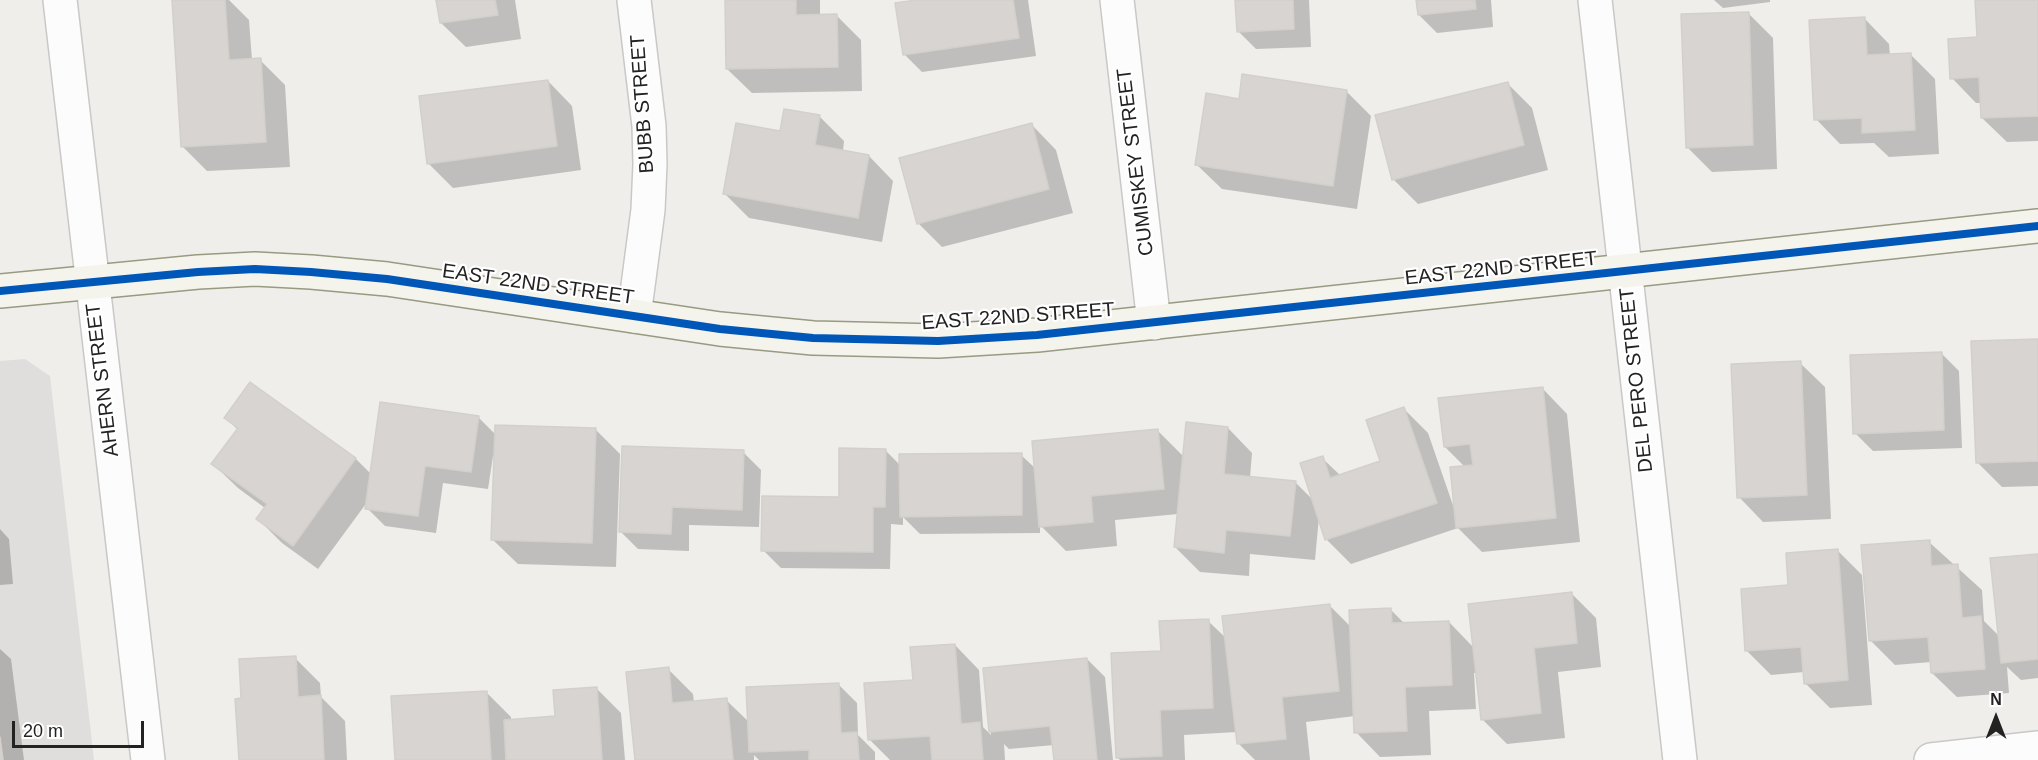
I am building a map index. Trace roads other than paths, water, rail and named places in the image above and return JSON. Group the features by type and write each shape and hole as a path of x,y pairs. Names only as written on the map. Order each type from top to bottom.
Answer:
{"street":[{"name":"AHERN STREET","path":"60,0 148,760"},
{"name":"BUBB STREET","path":"634,0 649,126 650,164 647,220 634,316"},
{"name":"CUMISKEY STREET","path":"1117,0 1154,323"},
{"name":"DEL PERO STREET","path":"1595,0 1680,760"},
{"name":"EAST 22ND STREET","path":"0,291 92,281 255,269 387,279 720,329 813,338 938,341 1037,335 1154,323 2038,226"},
{"path":"1931,760 2038,748"}]}
